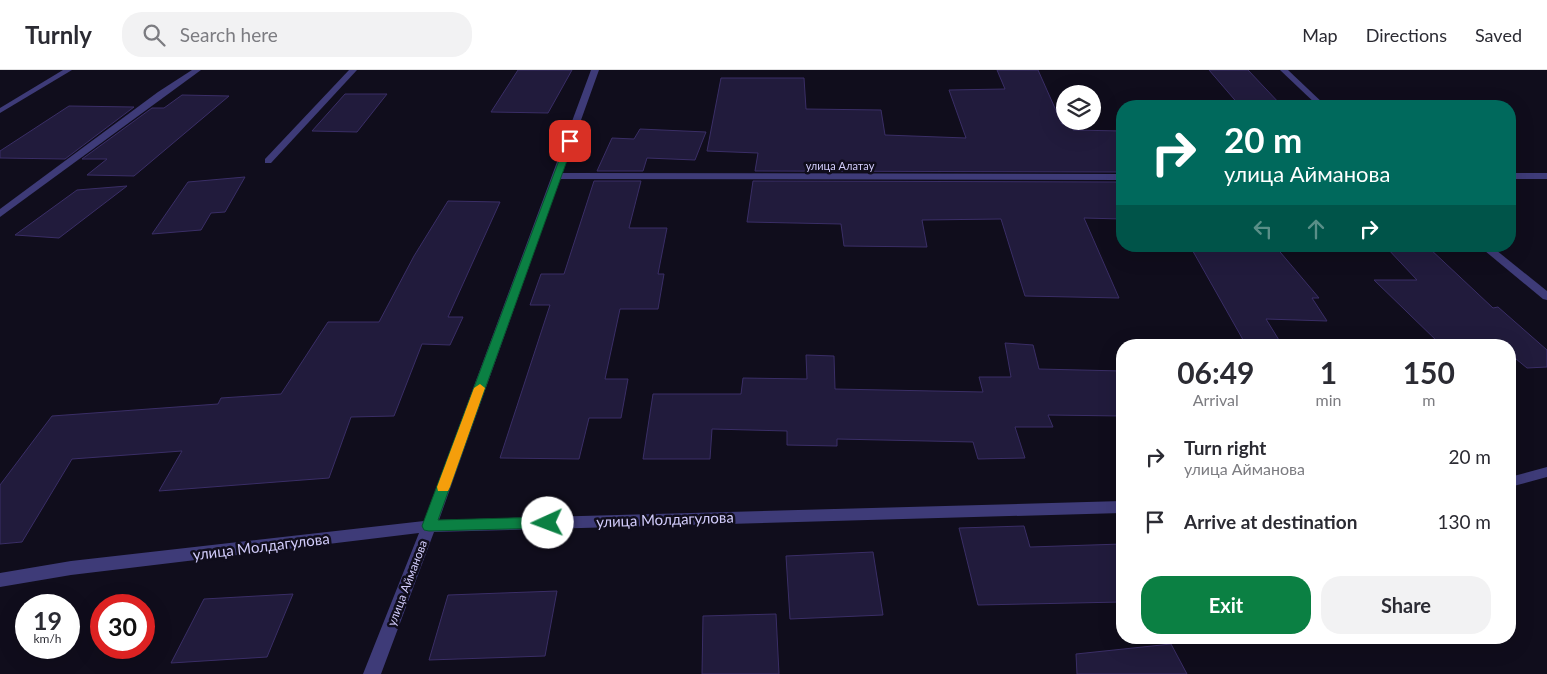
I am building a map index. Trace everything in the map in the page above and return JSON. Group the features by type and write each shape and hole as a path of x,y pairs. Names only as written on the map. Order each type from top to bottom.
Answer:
{"street":[{"path":"0,111 68,70"},
{"path":"0,214 161,94 197,70"},
{"path":"268,161 353,70"},
{"name":"улица Айманова","path":"372,674 429,526 595,70"},
{"path":"1284,70 1316,100"},
{"name":"улица Алатау","path":"558,176 1116,177"},
{"path":"1516,176 1547,176"},
{"path":"1491,252 1547,297"},
{"path":"1516,480 1547,472"},
{"name":"улица Молдагулова","path":"0,580 71,568 429,526 1116,507"}],"building":[{"path":"518,70 572,70 548,113 491,112"},
{"path":"997,70 1038,70 1056,110 1056,130 1116,131 1116,172 755,171 758,153 707,151 721,78 804,78 806,109 881,110 885,135 966,138 949,90 1005,89"},
{"path":"1209,70 1248,70 1276,100 1235,100"},
{"path":"345,94 387,94 357,132 312,131"},
{"path":"182,95 229,96 134,176 87,175 107,159 82,159 152,108 164,108"},
{"path":"69,106 134,107 65,159 0,158 0,151"},
{"path":"640,129 706,132 695,160 647,158 643,171 597,171 612,138 634,139"},
{"path":"245,177 225,212 211,213 201,230 152,234 188,182"},
{"path":"594,181 641,181 629,228 667,228 658,274 664,274 658,309 620,309 605,379 628,379 621,418 589,418 579,459 500,458 550,305 530,305 541,274 564,274"},
{"path":"753,181 1116,182 1116,219 1084,218 1119,298 1025,296 1001,219 922,220 927,247 844,246 841,224 747,222"},
{"path":"127,186 59,238 15,235 77,190"},
{"path":"448,201 500,202 448,317 463,317 450,345 422,344 394,416 351,417 329,478 159,491 182,451 72,459 22,542 0,544 0,485 52,416 218,404 221,398 281,394 328,322 379,322 414,256"},
{"path":"1193,252 1280,252 1319,298 1312,298 1327,321 1266,319 1278,339 1243,339"},
{"path":"1391,252 1433,252 1493,308 1498,307 1547,350 1547,367 1527,368 1516,359 1516,339 1435,339 1374,280 1417,280"},
{"path":"1005,343 1033,345 1039,369 1116,371 1116,416 1048,415 1053,427 1015,427 1025,458 978,459 973,442 837,439 837,446 787,445 787,431 712,429 710,459 643,459 653,394 741,394 743,378 807,379 806,355 834,356 835,389 983,392 979,377 1011,377"},
{"path":"1024,526 1030,547 1116,544 1116,602 978,605 959,528"},
{"path":"873,552 883,615 790,619 786,556"},
{"path":"557,591 545,656 429,660 448,595"},
{"path":"293,594 267,657 171,663 204,599"},
{"path":"776,614 779,674 702,674 703,616"},
{"path":"1171,644 1187,674 1077,674 1076,654"}],"slow traffic":[{"path":"443,487 480,388"}],"route":[{"path":"548,523 429,526 570,141"}]}
